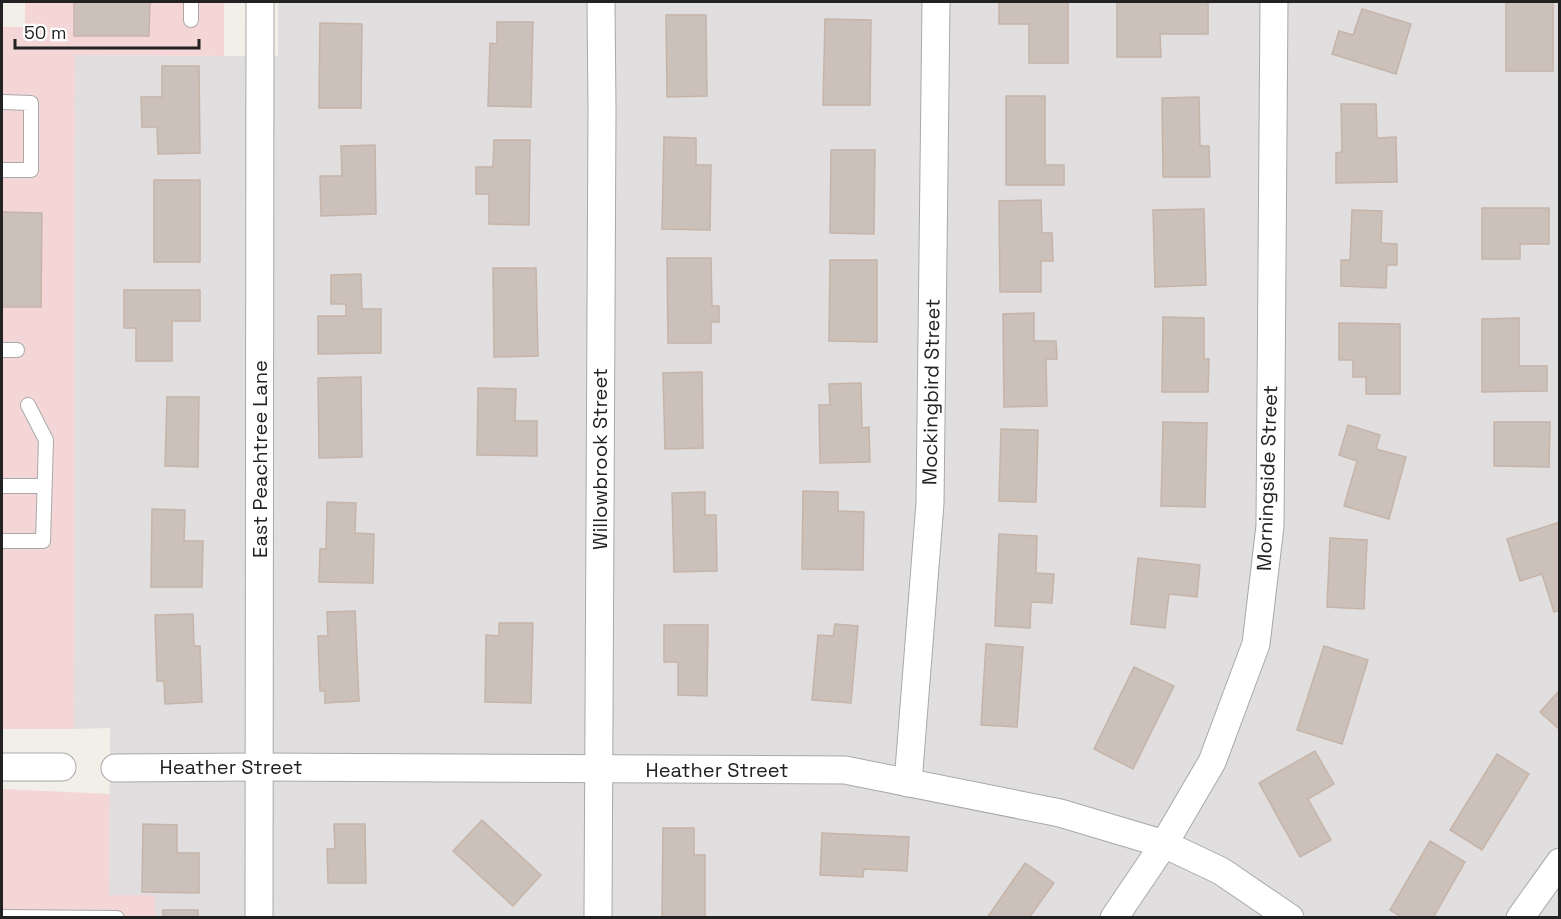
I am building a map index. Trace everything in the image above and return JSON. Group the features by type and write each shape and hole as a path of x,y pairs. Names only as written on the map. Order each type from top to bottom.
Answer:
{"street":[{"name":"East Peachtree Lane","path":"260,2 260,918"},
{"name":"Willowbrook Street","path":"598,918 601,2"},
{"name":"Mockingbird Street","path":"908,783 930,503 936,2"},
{"name":"Morningside Street","path":"1114,918 1164,844 1212,762 1256,644 1270,526 1274,2"},
{"name":"Heather Street","path":"115,768 259,766 845,770 1060,813 1164,844 1221,871 1290,918"},
{"path":"2,767 62,767"},
{"path":"1520,918 1560,862"}],"lane":[{"path":"191,2 191,20"},
{"path":"2,102 31,103 31,170 2,170"},
{"path":"2,350 17,350"},
{"path":"2,542 43,541 46,440 28,405"},
{"path":"2,486 44,486"},
{"path":"2,917 117,918"}],"shaded area":[{"path":"25,2 224,2 224,56 75,55 74,729 2,729 2,27 25,27"},
{"path":"278,2 1559,2 1559,917 155,917 155,895 109,895 110,728 74,729 75,55 278,56"},
{"path":"2,789 110,794 109,895 155,895 155,917 2,917"}],"building":[{"path":"74,2 150,2 149,36 74,36"},
{"path":"999,2 1068,2 1068,63 1029,63 1029,24 999,24"},
{"path":"1117,2 1208,2 1208,34 1160,34 1161,57 1117,57"},
{"path":"1506,2 1553,2 1553,71 1506,71"},
{"path":"1362,9 1411,24 1396,74 1332,54 1339,31 1353,35"},
{"path":"666,15 706,15 707,96 667,97"},
{"path":"825,19 871,20 870,105 823,105"},
{"path":"497,22 533,22 531,107 488,106 490,43 497,44"},
{"path":"320,23 362,24 361,108 319,108"},
{"path":"162,66 199,66 200,153 158,154 157,127 142,127 141,97 162,97"},
{"path":"1006,96 1045,96 1045,165 1064,165 1064,185 1006,185"},
{"path":"1199,97 1200,146 1209,146 1210,177 1163,177 1162,98"},
{"path":"1341,104 1376,104 1377,138 1396,137 1397,182 1336,183 1336,153 1342,152"},
{"path":"664,137 696,138 696,165 711,165 710,230 662,229"},
{"path":"494,140 530,140 529,225 489,224 489,194 476,194 476,167 493,167"},
{"path":"375,145 376,214 321,216 320,176 342,176 341,146"},
{"path":"831,150 875,150 874,234 830,233"},
{"path":"154,180 200,180 200,262 154,262"},
{"path":"1041,200 1042,233 1052,233 1053,261 1041,261 1041,292 1000,292 999,201"},
{"path":"1482,208 1549,208 1549,244 1520,244 1520,259 1482,259"},
{"path":"1204,209 1206,285 1155,287 1153,210"},
{"path":"1352,210 1382,211 1381,243 1397,244 1397,265 1387,265 1386,288 1341,286 1341,260 1350,260"},
{"path":"2,212 42,213 41,307 2,307"},
{"path":"667,258 711,258 712,306 719,306 719,322 711,322 711,343 668,343"},
{"path":"830,260 877,260 877,342 829,341"},
{"path":"493,268 536,268 538,356 494,357"},
{"path":"361,274 362,309 381,309 381,353 318,354 318,316 346,316 346,304 331,304 331,275"},
{"path":"124,290 200,290 200,321 172,321 172,361 136,361 136,328 124,328"},
{"path":"1034,313 1034,341 1056,341 1057,359 1046,359 1047,406 1004,407 1003,314"},
{"path":"1163,317 1204,318 1204,359 1209,359 1208,392 1162,392"},
{"path":"1519,318 1519,366 1547,366 1547,391 1482,392 1482,319"},
{"path":"1339,323 1400,324 1400,394 1366,394 1366,377 1353,377 1353,360 1339,360"},
{"path":"702,372 703,448 665,449 663,373"},
{"path":"361,377 362,457 319,458 318,378"},
{"path":"861,383 862,428 869,427 870,462 820,463 819,405 830,405 829,384"},
{"path":"478,388 516,389 515,421 537,421 537,456 477,455"},
{"path":"167,397 199,397 198,467 165,466"},
{"path":"1163,422 1207,423 1205,507 1161,506"},
{"path":"1494,422 1550,422 1549,467 1494,466"},
{"path":"1348,425 1380,435 1376,449 1406,457 1389,519 1344,506 1357,461 1339,455"},
{"path":"1001,429 1038,430 1036,502 999,501"},
{"path":"803,491 838,492 838,511 864,512 863,570 802,569"},
{"path":"705,492 705,515 716,515 717,571 674,572 672,493"},
{"path":"327,502 356,503 355,533 374,534 373,583 319,582 320,549 326,549"},
{"path":"152,509 185,510 184,541 203,541 202,587 151,587"},
{"path":"1560,522 1560,610 1554,612 1542,574 1520,581 1507,539"},
{"path":"999,534 1037,536 1036,573 1054,574 1052,603 1031,602 1030,628 995,626"},
{"path":"1330,538 1367,540 1364,609 1327,607"},
{"path":"1138,558 1200,565 1197,597 1169,594 1165,628 1131,624"},
{"path":"355,611 359,701 325,703 325,691 320,691 318,636 328,636 327,612"},
{"path":"193,614 194,646 200,646 202,702 165,704 164,681 157,681 155,615"},
{"path":"499,623 533,623 531,703 485,702 486,635 499,636"},
{"path":"835,624 858,626 851,703 812,700 818,635 833,636"},
{"path":"664,625 708,625 707,696 678,695 678,662 664,662"},
{"path":"986,644 1023,647 1017,727 981,725"},
{"path":"1324,646 1368,660 1342,744 1297,730"},
{"path":"1134,667 1174,686 1133,769 1094,749"},
{"path":"1560,690 1560,730 1540,712"},
{"path":"1315,751 1334,784 1308,799 1331,840 1300,857 1259,783"},
{"path":"1497,754 1529,774 1482,850 1450,830"},
{"path":"482,820 541,875 513,906 453,851"},
{"path":"143,824 177,825 177,853 199,853 199,893 142,892"},
{"path":"334,824 365,824 366,883 328,883 327,849 335,849"},
{"path":"663,828 694,828 694,855 705,855 705,918 662,918"},
{"path":"822,833 909,837 907,871 864,869 863,877 820,875"},
{"path":"1430,841 1465,862 1433,918 1403,918 1390,910"},
{"path":"1025,863 1054,883 1029,918 987,918"},
{"path":"163,910 198,910 198,918 163,918"}]}
